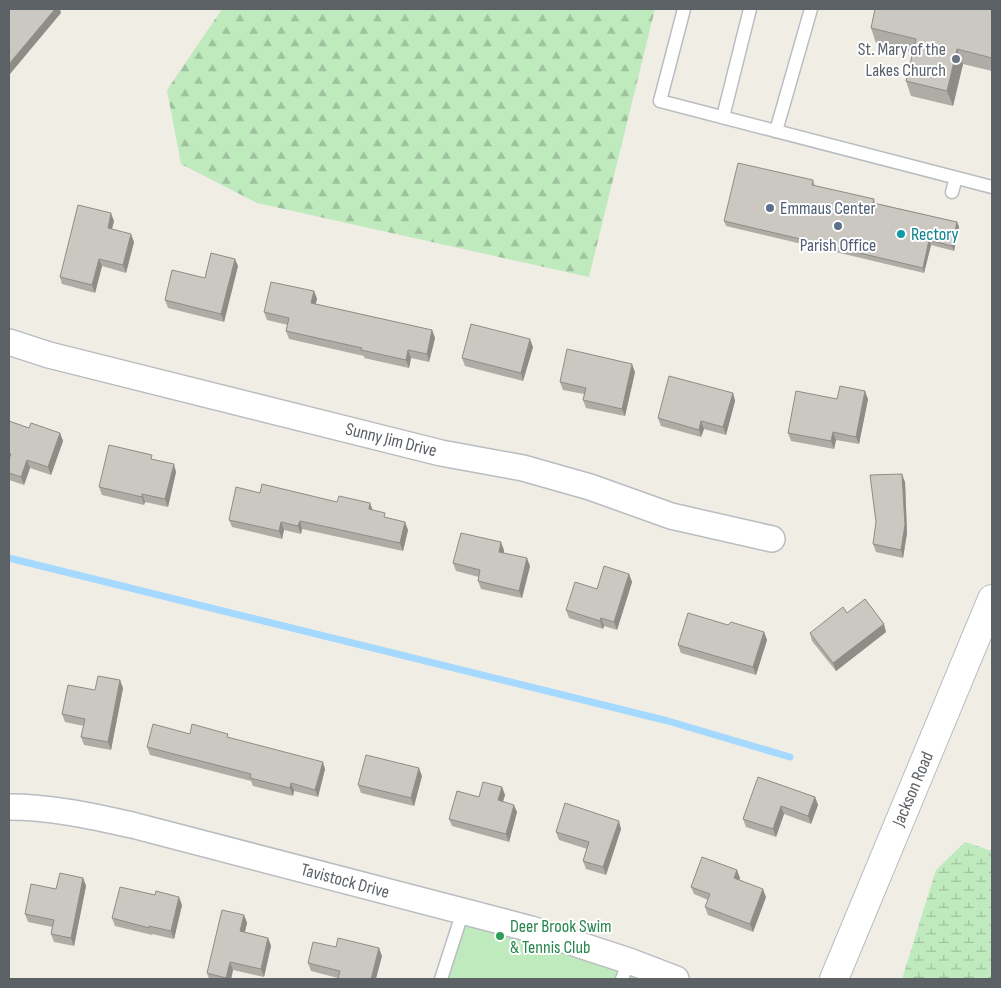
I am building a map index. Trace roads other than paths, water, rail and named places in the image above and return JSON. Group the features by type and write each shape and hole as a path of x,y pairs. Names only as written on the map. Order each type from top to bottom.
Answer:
{"street":[{"name":"Sunny Jim Drive","path":"9,342 49,355 441,453 523,468 590,487 671,516 772,539"},
{"name":"Jackson Road","path":"834,979 992,599"},
{"name":"Tavistock Drive","path":"9,807 31,807 132,825 530,929 626,970 676,979"}],"lane":[{"path":"684,9 660,101 992,187"},
{"path":"723,117 750,9"},
{"path":"776,131 810,9"},
{"path":"952,192 956,178"},
{"path":"441,979 463,911"}],"waterway":[{"path":"9,558 668,721 790,757"}],"place":[{"name":"St. Mary of the Lakes Church","path":"956,59"},
{"name":"Emmaus Center","path":"770,208"},
{"name":"Parish Office","path":"838,226"},
{"name":"Rectory","path":"901,234"},
{"name":"Deer Brook Swim & Tennis Club","path":"500,936"}]}
